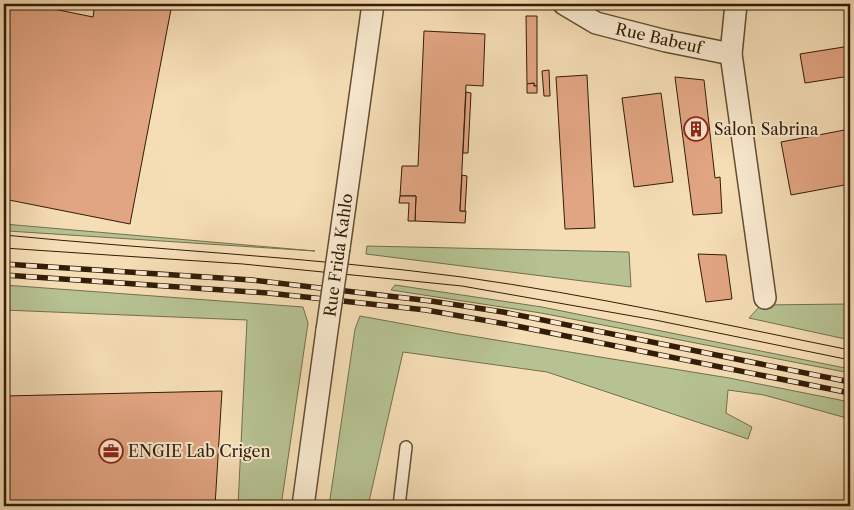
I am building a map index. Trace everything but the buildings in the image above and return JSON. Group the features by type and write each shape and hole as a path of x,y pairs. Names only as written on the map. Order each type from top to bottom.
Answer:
{"street":[{"name":"Rue Frida Kahlo","path":"303,506 373,4"},
{"name":"Rue Babeuf","path":"564,4 596,23 666,41 731,54"},
{"path":"736,4 731,54 766,298"}],"lane":[{"path":"399,506 406,447"}],"green space":[{"path":"4,224 315,251 4,231"},
{"path":"367,246 629,252 631,287 366,254"},
{"path":"4,285 303,307 308,323 281,506 238,506 247,320 4,310"},
{"path":"395,285 542,307 850,369 850,373 541,313 391,290"},
{"path":"850,304 850,340 749,318 761,305"},
{"path":"360,316 729,378 850,402 850,419 764,395 728,390 726,413 752,427 748,439 547,372 403,352 368,506 329,506 355,329"}],"tram line":[{"path":"4,235 348,264 462,277 608,301 850,350"},
{"path":"4,248 243,264 462,286 655,320 850,360"}],"railway":[{"path":"4,264 252,280 431,301 503,312 850,382"},
{"path":"4,275 268,293 426,310 511,325 850,393"}],"place":[{"name":"Salon Sabrina","path":"696,129"},
{"name":"ENGIE Lab Crigen","path":"111,451"}]}
